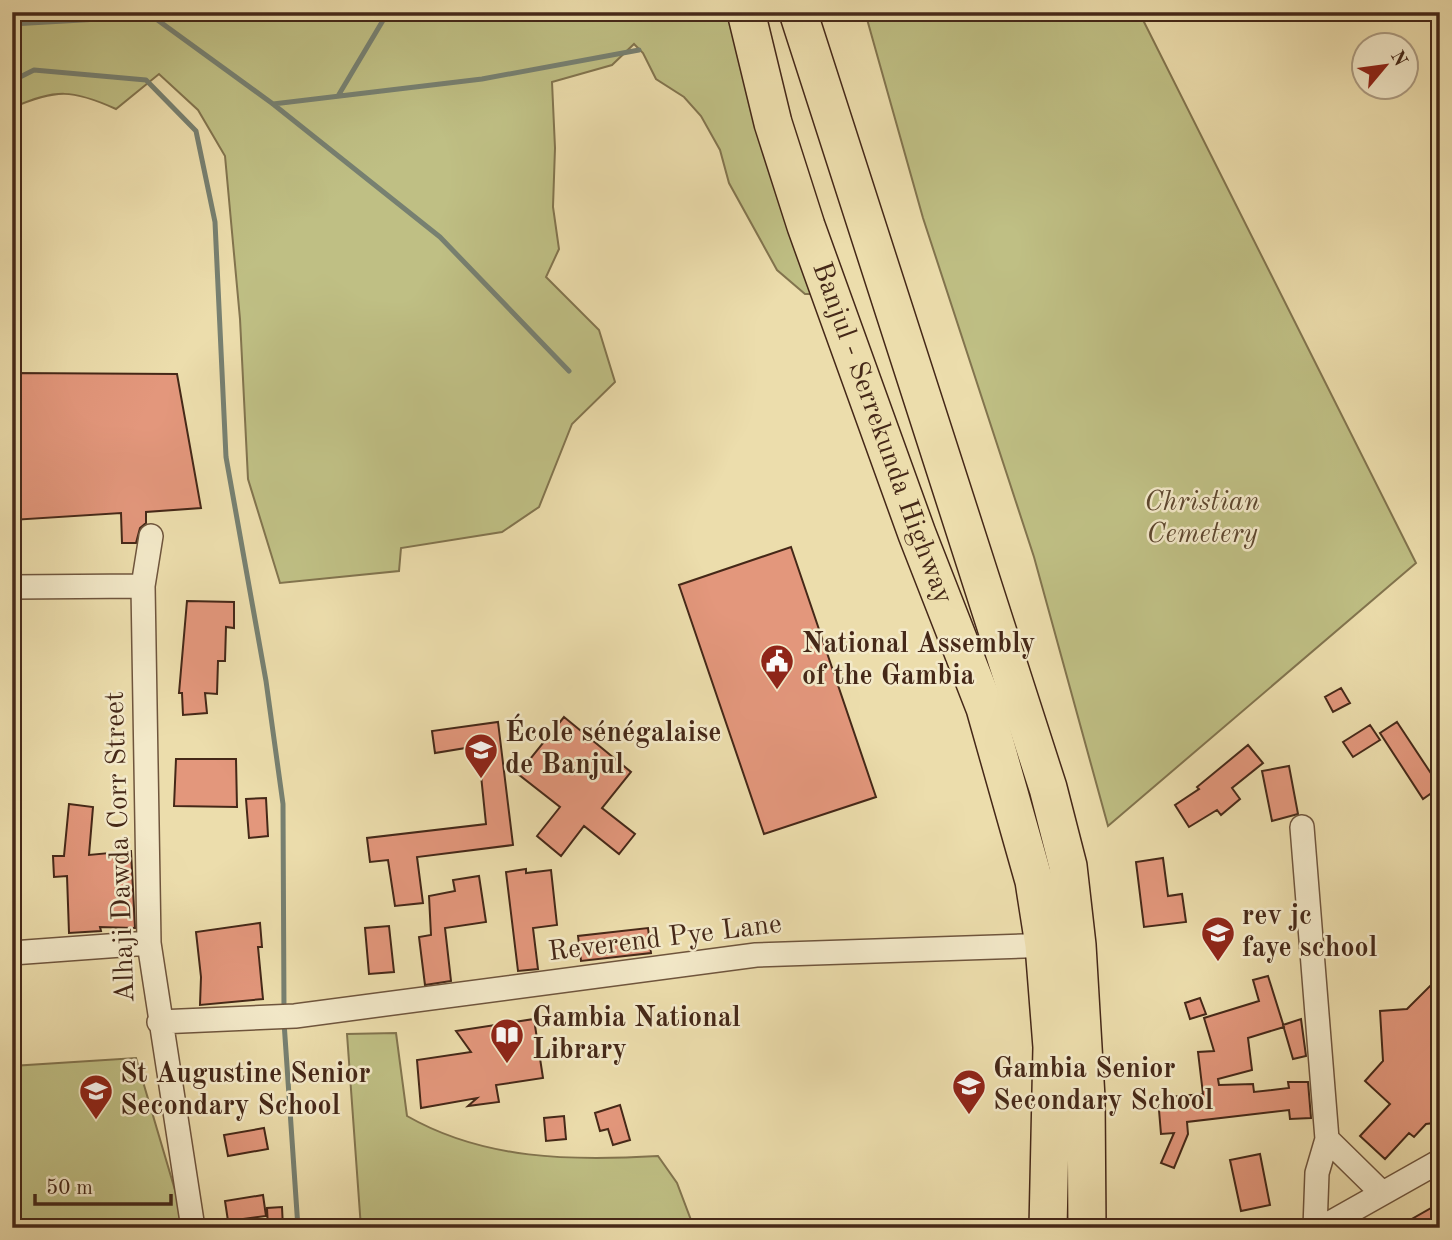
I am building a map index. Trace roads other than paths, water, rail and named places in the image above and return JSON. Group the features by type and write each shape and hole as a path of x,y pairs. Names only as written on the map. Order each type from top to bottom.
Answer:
{"highway":[{"name":"Banjul - Serrekunda Highway","path":"746,12 773,123 806,226 917,534 985,708 1034,881 1060,945 1086,1098 1087,1228"},
{"name":"Banjul - Serrekunda Highway","path":"798,12 1048,788 1068,866 1052,1047 1048,1228"},
{"path":"917,534 960,512"}],"street":[{"name":"Alhaji Dawda Corr Street","path":"151,536 143,586 149,943 159,1023 193,1228"},
{"path":"12,587 143,586"},
{"path":"1302,827 1327,1139 1317,1173 1315,1228"},
{"path":"12,953 149,943"},
{"name":"Reverend Pye Lane","path":"159,1023 295,1016 756,955 1060,945"},
{"path":"1327,1139 1381,1192"},
{"path":"1321,1228 1440,1161"}],"waterway":[{"path":"338,96 388,12"},
{"path":"12,24 152,16 273,104 440,237 569,371"},
{"path":"273,104 482,79 639,50"},
{"path":"12,81 34,70 146,80 196,131 215,222 226,457 266,681 283,804 284,1012"},
{"path":"284,1022 298,1228"}],"place":[{"name":"National Assembly of the Gambia","path":"777,691"},
{"name":"École sénégalaise de Banjul","path":"481,780"},
{"name":"rev jc faye school","path":"1218,963"},
{"name":"Gambia National Library","path":"507,1065"},
{"name":"Gambia Senior Secondary School","path":"969,1116"},
{"name":"St Augustine Senior Secondary School","path":"96,1121"}],"park label":[{"name":"Christian Cemetery","path":"1202,519"}]}
